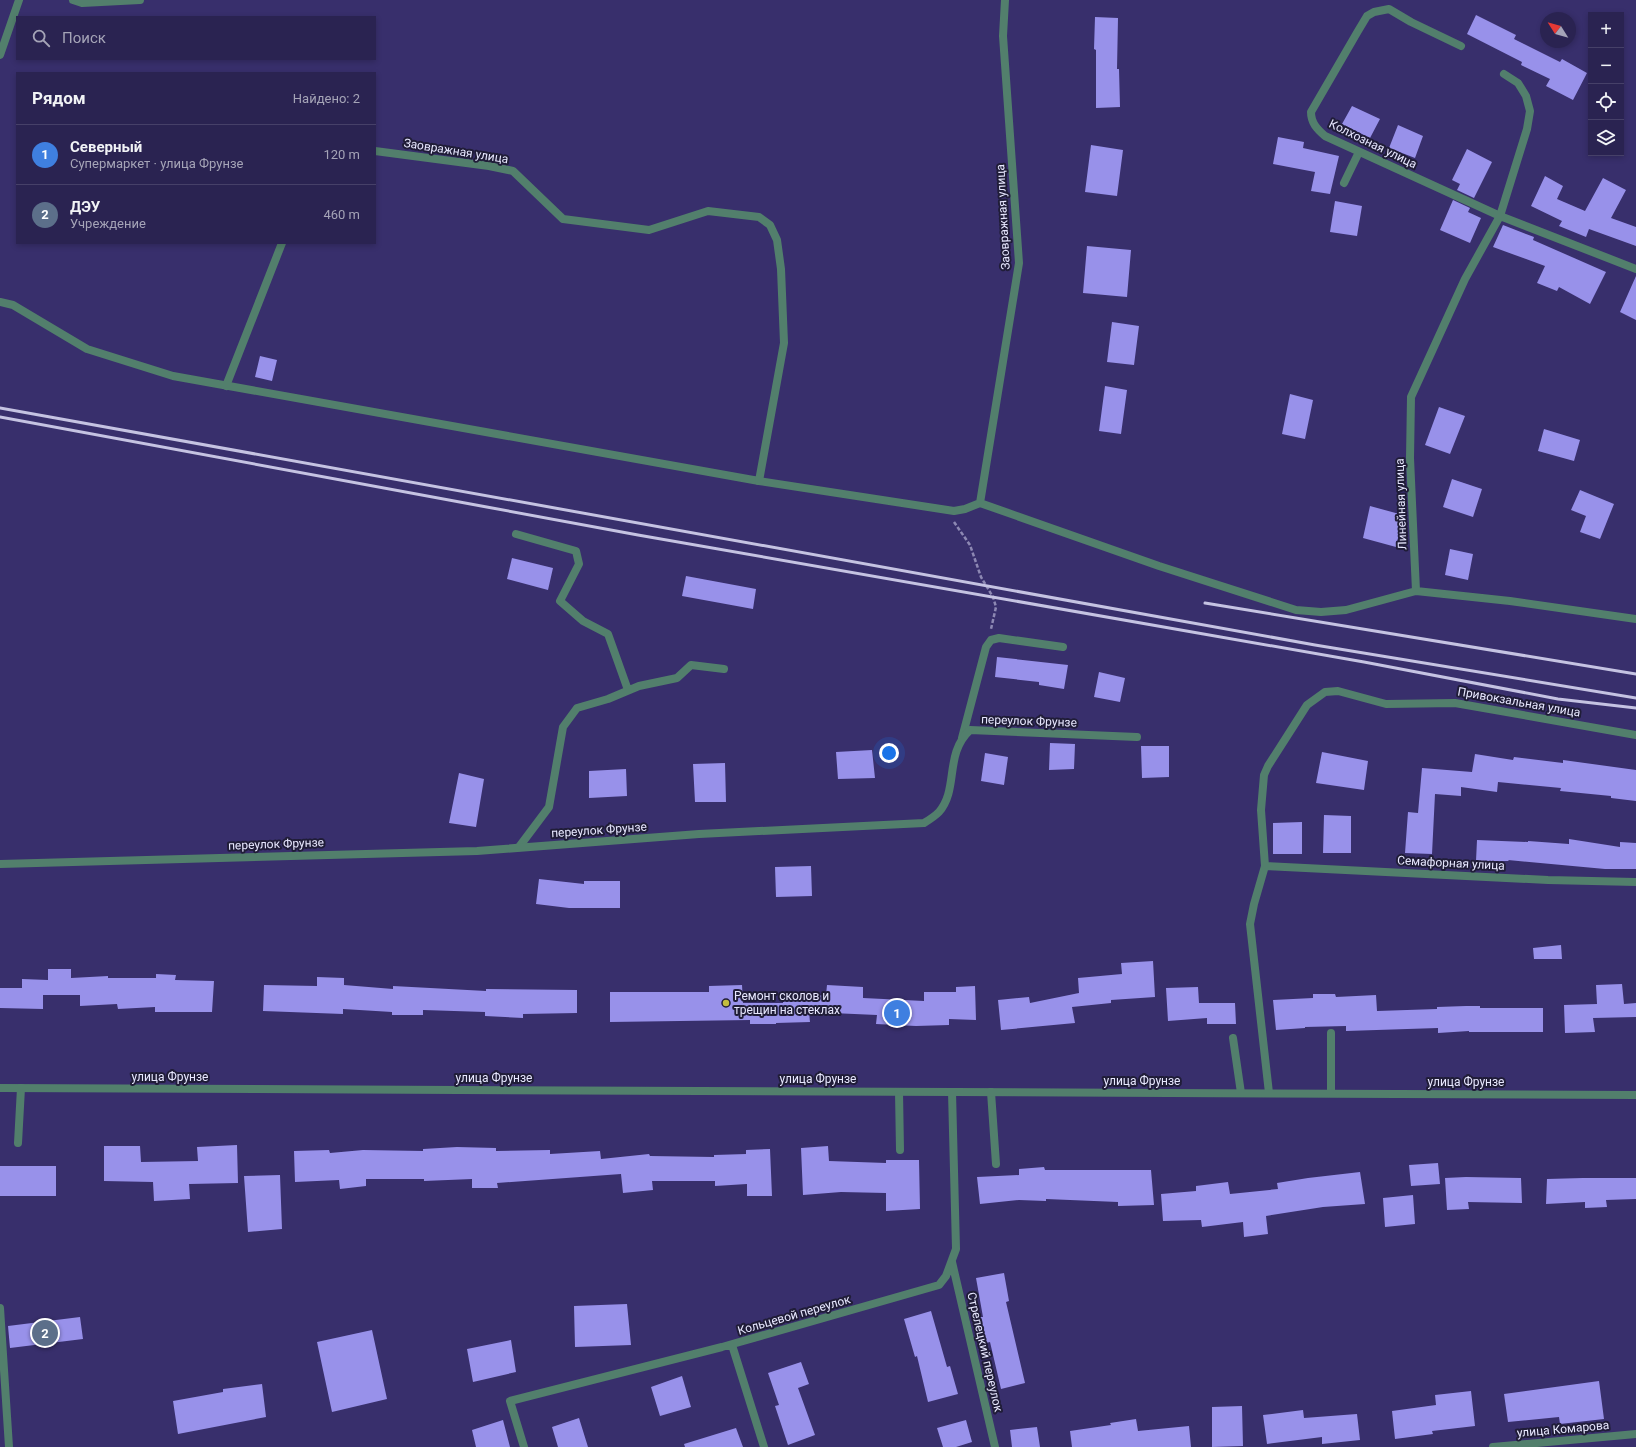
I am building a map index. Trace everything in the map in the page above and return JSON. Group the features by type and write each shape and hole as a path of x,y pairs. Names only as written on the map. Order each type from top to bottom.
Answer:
{"street":[{"path":"0,55 19,0"},
{"path":"73,0 82,3 140,0"},
{"name":"Заовражная улица","path":"980,503 1019,263 1003,36 1005,0"},
{"name":"Колхозная улица","path":"1461,46 1411,22 1389,9 1374,12 1367,16 1311,112 1314,123 1322,133 1359,152 1500,216 1636,269"},
{"name":"Линейная улица","path":"1416,591 1410,458 1411,397 1465,279 1500,216 1526,129 1530,111 1529,102 1522,88 1504,74"},
{"name":"Заовражная улица","path":"376,151 489,166 513,171 562,218 649,230 708,211 760,217 770,225 777,240 781,269 784,343 759,481"},
{"path":"1344,183 1359,152"},
{"path":"226,386 282,244"},
{"path":"0,302 13,305 87,349 173,376 759,481 954,511 980,503 1159,566 1296,610 1321,612 1346,610 1416,591 1510,601 1636,619"},
{"path":"516,534 576,551 579,564 560,601 583,621 608,634 628,690"},
{"path":"962,738 986,647 991,640 999,638 1063,647"},
{"path":"519,848 549,807 563,727 577,708 608,699 639,686 677,678 691,665 724,669"},
{"name":"Привокзальная улица","path":"1265,866 1261,810 1264,775 1268,766 1307,705 1325,692 1338,691 1386,704 1455,703 1636,735"},
{"name":"переулок Фрунзе","path":"0,864 469,851 699,834 924,823 940,811 948,793 956,748 962,738 970,730 1137,737"},
{"path":"1265,866 1250,924 1269,1093"},
{"name":"Семафорная улица","path":"1265,866 1548,880 1636,882"},
{"path":"1331,1033 1331,1093"},
{"path":"1233,1038 1241,1093"},
{"name":"улица Фрунзе","path":"0,1088 1636,1095"},
{"path":"18,1143 21,1088"},
{"path":"899,1092 900,1150"},
{"name":"Кольцевой переулок","path":"524,1447 510,1401 732,1345 939,1285 952,1262 956,1249 952,1092"},
{"path":"990,1092 996,1164"},
{"name":"Стрелецкий переулок","path":"952,1262 995,1447"},
{"path":"0,1308 9,1447"},
{"path":"732,1345 764,1447"},
{"name":"улица Комарова","path":"1493,1447 1636,1434"}],"path":[{"path":"954,511 954,522 970,545 981,577 991,593 996,607 986,647"}],"building":[{"path":"1476,15 1516,35 1514,39 1560,62 1562,59 1587,73 1573,100 1546,86 1550,79 1521,65 1522,62 1467,34"},
{"path":"1095,17 1118,18 1117,69 1119,69 1120,107 1096,108 1096,50 1094,49"},
{"path":"1352,106 1380,119 1370,138 1342,124"},
{"path":"1398,125 1423,136 1415,158 1389,148"},
{"path":"1278,137 1304,142 1303,148 1339,156 1330,194 1311,191 1315,172 1273,164"},
{"path":"1091,145 1123,150 1117,196 1085,192"},
{"path":"1467,149 1492,162 1474,198 1457,190 1460,184 1452,180"},
{"path":"1545,176 1563,186 1557,199 1585,211 1603,178 1626,190 1611,218 1636,227 1636,246 1589,229 1586,237 1559,226 1562,221 1531,206"},
{"path":"1453,200 1470,208 1468,212 1481,218 1470,243 1440,230"},
{"path":"1335,201 1362,206 1357,236 1330,232"},
{"path":"1503,225 1534,237 1533,240 1606,272 1590,304 1559,287 1557,291 1537,283 1545,266 1493,247"},
{"path":"1087,246 1131,250 1127,297 1083,293"},
{"path":"1636,276 1636,320 1620,312"},
{"path":"1112,322 1139,326 1134,365 1107,362"},
{"path":"260,356 277,360 272,381 255,377"},
{"path":"1105,386 1127,390 1121,434 1099,431"},
{"path":"1290,394 1313,400 1305,439 1282,434"},
{"path":"1439,407 1465,416 1450,454 1425,445"},
{"path":"1544,429 1580,440 1574,461 1538,451"},
{"path":"1452,479 1482,489 1473,517 1443,507"},
{"path":"1580,490 1614,504 1600,539 1580,532 1586,516 1571,510"},
{"path":"1370,506 1403,515 1396,547 1363,538"},
{"path":"1450,549 1473,554 1468,580 1445,575"},
{"path":"512,558 553,568 548,590 507,579"},
{"path":"686,576 756,589 753,609 682,596"},
{"path":"997,657 1068,665 1064,689 1039,685 1039,682 995,677"},
{"path":"1099,672 1125,678 1120,702 1094,697"},
{"path":"1050,743 1075,744 1074,769 1049,770"},
{"path":"1141,746 1169,746 1169,777 1142,778"},
{"path":"872,750 875,778 838,779 836,752"},
{"path":"1322,752 1368,761 1364,790 1316,783"},
{"path":"985,753 1008,757 1004,785 981,781"},
{"path":"1475,754 1513,760 1514,757 1563,763 1563,760 1636,770 1636,801 1611,798 1611,796 1560,791 1561,788 1498,782 1497,792 1461,787 1461,796 1435,794 1432,854 1405,853 1408,812 1418,813 1422,768 1472,772"},
{"path":"725,763 726,802 695,802 693,764"},
{"path":"626,769 627,796 589,798 589,771"},
{"path":"459,773 484,779 476,827 449,823"},
{"path":"1324,815 1351,816 1351,853 1323,853"},
{"path":"1302,822 1302,854 1273,854 1273,823"},
{"path":"1569,839 1620,847 1620,842 1636,843 1636,869 1605,869 1508,860 1509,861 1476,861 1477,840 1528,841 1569,844"},
{"path":"811,866 812,896 776,897 775,867"},
{"path":"539,879 584,884 584,881 620,881 620,908 569,908 536,904"},
{"path":"1561,945 1562,959 1534,959 1533,948"},
{"path":"1153,961 1155,997 1111,1000 1111,1003 1072,1007 1075,1023 1001,1030 998,1000 1029,997 1030,1003 1079,993 1078,978 1122,974 1121,963"},
{"path":"48,969 71,969 71,978 108,976 108,978 156,978 156,974 176,975 175,980 214,981 212,1012 155,1012 155,1007 118,1009 117,1004 80,1006 80,995 43,995 43,1009 0,1008 0,988 22,988 22,979 48,980"},
{"path":"317,977 344,978 344,985 393,989 393,986 486,991 486,989 577,990 577,1013 523,1014 523,1018 485,1016 485,1012 423,1010 423,1015 392,1015 392,1012 343,1009 343,1014 263,1011 264,985 317,986"},
{"path":"1622,984 1624,1004 1636,1003 1636,1017 1593,1018 1595,1032 1565,1033 1564,1005 1597,1004 1596,985"},
{"path":"742,985 743,1003 783,1003 783,997 826,995 827,985 863,987 863,998 924,1001 924,992 956,992 956,987 975,986 976,1020 949,1019 949,1025 916,1026 876,1024 877,1015 809,1012 810,1022 776,1024 750,1024 750,1020 610,1022 610,992 709,992 709,986"},
{"path":"1198,987 1199,1003 1235,1003 1236,1024 1207,1024 1207,1018 1168,1021 1166,988"},
{"path":"1313,994 1335,994 1336,997 1376,995 1377,1011 1437,1009 1437,1007 1466,1006 1480,1006 1480,1008 1543,1008 1543,1032 1469,1031 1438,1033 1438,1028 1346,1031 1346,1026 1305,1027 1276,1030 1273,1000 1313,998"},
{"path":"237,1145 238,1183 189,1184 190,1199 154,1201 153,1182 104,1181 104,1146 140,1146 141,1162 198,1161 197,1147"},
{"path":"828,1146 829,1161 886,1163 886,1160 919,1160 920,1209 886,1211 886,1193 841,1192 803,1195 801,1148"},
{"path":"457,1147 496,1148 496,1151 550,1150 550,1154 600,1151 601,1159 649,1154 650,1156 714,1157 714,1155 746,1154 746,1150 770,1149 772,1196 747,1196 747,1184 715,1186 715,1181 652,1181 653,1190 623,1193 621,1174 497,1183 498,1188 472,1188 472,1179 424,1181 424,1179 366,1179 366,1186 340,1189 339,1180 295,1182 294,1151 329,1150 330,1153 363,1150 423,1151 423,1149"},
{"path":"1438,1163 1440,1184 1411,1186 1409,1165"},
{"path":"0,1166 56,1166 56,1196 0,1196"},
{"path":"1044,1167 1045,1170 1151,1170 1154,1205 1118,1206 1118,1202 1046,1199 1046,1201 1019,1200 980,1204 977,1177 1019,1175 1019,1169"},
{"path":"1360,1172 1365,1204 1323,1207 1266,1216 1268,1234 1244,1237 1243,1222 1202,1227 1201,1220 1163,1221 1161,1194 1196,1191 1196,1186 1228,1182 1230,1194 1278,1189 1277,1183"},
{"path":"280,1175 282,1229 248,1232 244,1176"},
{"path":"1445,1178 1521,1178 1522,1203 1468,1202 1469,1209 1447,1210"},
{"path":"1636,1178 1636,1199 1606,1200 1607,1207 1585,1208 1585,1202 1546,1204 1547,1179"},
{"path":"1413,1195 1415,1224 1385,1227 1383,1198"},
{"path":"1004,1273 1009,1301 1006,1302 1025,1383 1001,1389 990,1342 986,1343 980,1317 983,1317 976,1278"},
{"path":"627,1304 631,1345 575,1347 574,1306"},
{"path":"931,1311 947,1367 950,1366 958,1394 928,1402 917,1356 915,1357 904,1319"},
{"path":"80,1317 83,1339 10,1348 8,1326"},
{"path":"372,1330 387,1399 332,1412 317,1342"},
{"path":"511,1340 516,1372 473,1382 467,1349"},
{"path":"801,1362 809,1384 798,1388 815,1435 788,1445 775,1406 779,1405 768,1373"},
{"path":"682,1376 691,1407 660,1416 651,1387"},
{"path":"1599,1381 1604,1419 1560,1424 1559,1417 1508,1422 1504,1394"},
{"path":"262,1384 266,1417 178,1434 173,1401 223,1392 223,1389"},
{"path":"1471,1391 1475,1426 1432,1431 1433,1434 1395,1439 1392,1411 1436,1405 1435,1395"},
{"path":"1242,1406 1243,1446 1212,1447 1212,1407"},
{"path":"1303,1410 1304,1418 1357,1414 1360,1440 1322,1444 1322,1437 1267,1444 1263,1415"},
{"path":"579,1418 588,1447 558,1447 552,1427"},
{"path":"1136,1419 1138,1431 1189,1426 1191,1447 1072,1447 1070,1431 1111,1425 1110,1423"},
{"path":"503,1420 510,1447 476,1447 472,1430"},
{"path":"966,1420 972,1442 956,1447 943,1447 937,1428"},
{"path":"1037,1427 1040,1447 1012,1447 1010,1430"},
{"path":"736,1428 743,1447 685,1447 684,1444"}],"railway":[{"path":"0,408 1315,645 1636,698"},
{"path":"0,417 638,535 1364,662 1558,699 1636,708"},
{"path":"1205,603 1636,674"}],"place":[{"name":"Ремонт сколов и трещин на стеклах","path":"726,1003"},
{"name":"Северный","path":"897,1013"},
{"name":"ДЭУ","path":"45,1333"}]}
